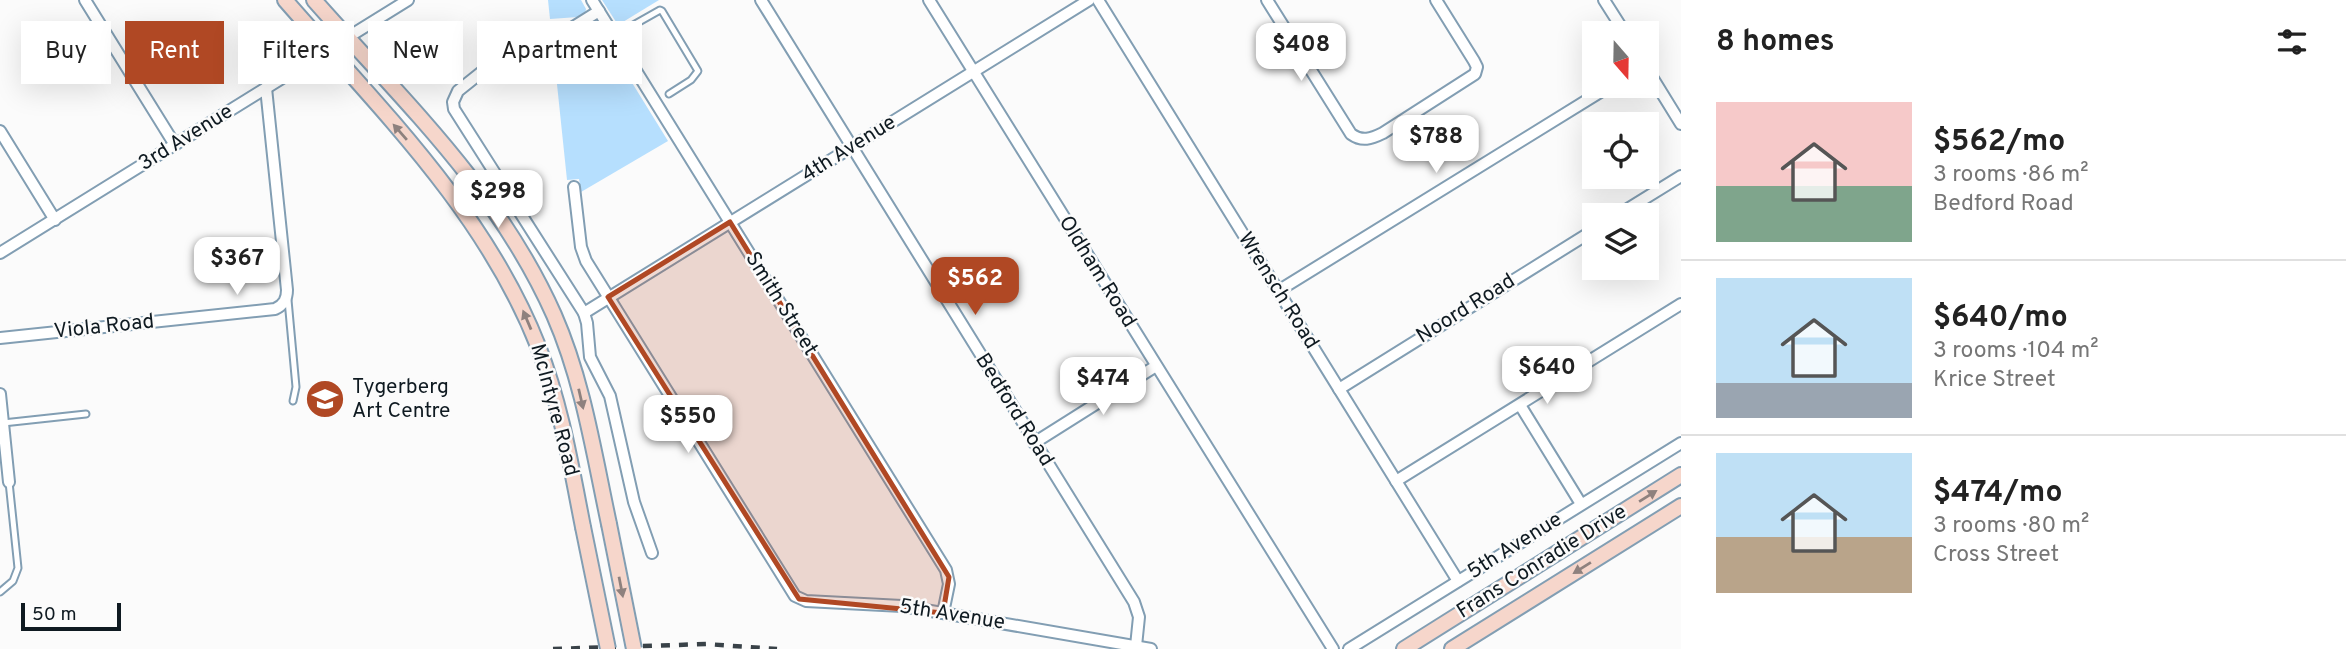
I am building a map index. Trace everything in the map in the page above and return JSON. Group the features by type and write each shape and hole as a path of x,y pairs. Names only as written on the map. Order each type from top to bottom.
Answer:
{"main road":[{"name":"McIntyre Road","path":"285,0 303,21"},
{"name":"McIntyre Road","path":"314,0 333,21"},
{"name":"McIntyre Road","path":"354,45 448,148 481,189 523,253 554,316 578,384 634,649"},
{"name":"McIntyre Road","path":"354,80 454,196 508,280 539,348 566,439 608,649"},
{"name":"Frans Conradie Drive","path":"1404,649 1681,475"},
{"name":"Frans Conradie Drive","path":"1452,649 1681,506"}],"street":[{"path":"85,0 175,145"},
{"name":"3rd Avenue","path":"354,34 408,0"},
{"name":"Smith Street","path":"592,0 605,21"},
{"name":"Bedford Road","path":"761,0 1138,609 1136,646"},
{"name":"Oldham Road","path":"929,0 1333,649"},
{"name":"4th Avenue","path":"584,313 1089,0"},
{"name":"Wrensch Road","path":"1098,0 1458,581"},
{"path":"1267,0 1351,134 1360,139 1374,138 1475,74 1477,67 1474,61 1436,0"},
{"path":"1604,0 1617,21"},
{"path":"599,11 551,41 533,43 483,71 458,91 453,102 454,109 584,313 590,357 610,396 634,502 652,553"},
{"name":"Smith Street","path":"642,81 946,570 949,584 943,613"},
{"name":"3rd Avenue","path":"0,253 273,84"},
{"path":"266,88 287,290"},
{"path":"1659,88 1681,124"},
{"path":"1278,291 1591,98"},
{"path":"0,131 55,220"},
{"path":"1637,203 1681,176"},
{"path":"574,187 583,253 608,297"},
{"name":"Noord Road","path":"1339,389 1582,237"},
{"name":"Viola Road","path":"0,338 275,309 285,301 287,290"},
{"name":"5th Avenue","path":"608,297 794,596 806,601 902,606 1151,649"},
{"path":"1396,481 1681,304"},
{"path":"1034,443 1156,366"},
{"path":"0,394 9,482"},
{"path":"1520,405 1581,504"},
{"name":"5th Avenue","path":"1349,649 1681,443"}],"lane":[{"path":"639,21 652,13 662,11 698,71 691,80 669,94"},
{"path":"287,290 296,387 292,401"},
{"path":"3,423 86,414"},
{"path":"0,592 13,581 18,568 9,482"}],"highlighted area":[{"path":"730,222 949,577 943,613 799,599 608,297"}],"shaded area":[{"path":"548,0 581,0 586,9 585,14 550,19"},
{"path":"602,0 659,0 625,21 615,21"},
{"path":"557,84 633,84 668,141 581,192 579,179 567,180"}],"railway":[{"path":"553,649 706,644 777,649"}],"place":[{"name":"Tygerberg Art Centre","path":"325,399"}]}
